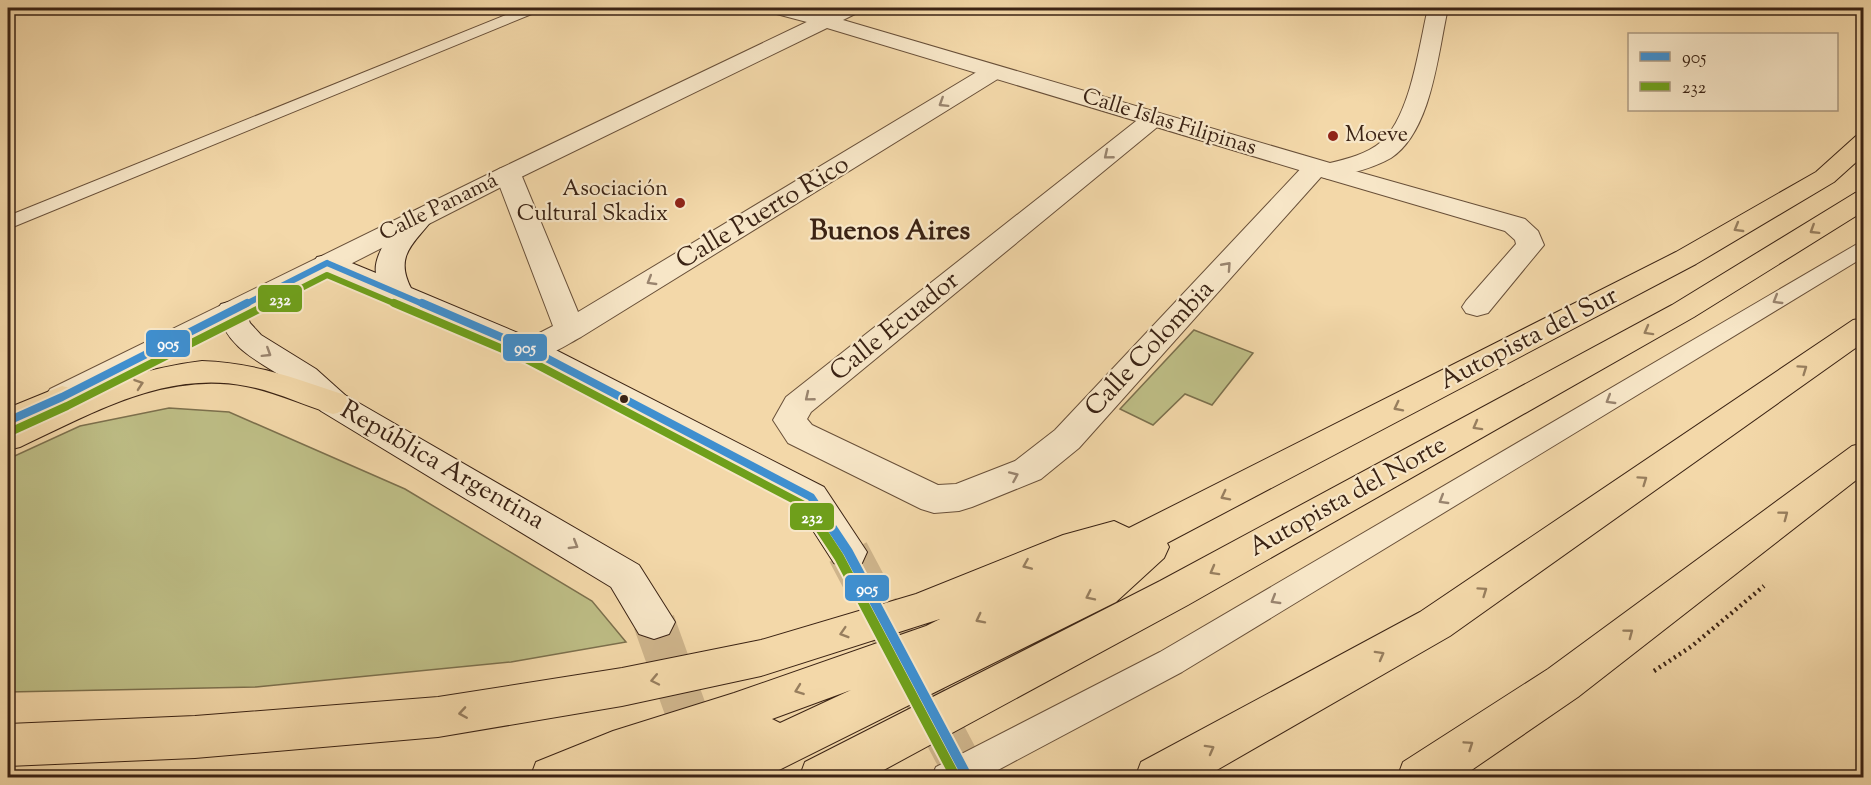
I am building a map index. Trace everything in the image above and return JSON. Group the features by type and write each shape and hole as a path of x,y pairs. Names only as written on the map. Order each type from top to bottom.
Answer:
{"highway":[{"name":"Autopista del Sur","path":"1183,518 1686,258 1825,177 1863,141"},
{"path":"1825,177 1863,162"},
{"name":"Autopista del Norte","path":"822,777 1174,593 1673,317 1863,199"},
{"path":"1158,777 1435,624 1863,327"},
{"path":"8,438 94,399 150,380 193,372 233,373 257,378 333,403"},
{"path":"8,421 62,397"},
{"path":"8,430 62,397"},
{"path":"1420,777 1563,683 1863,455"},
{"path":"714,777 1102,590 1183,518"},
{"path":"8,745 195,737 438,717 622,687 761,658 924,608 1063,550 1183,518"},
{"path":"553,777 613,752 734,713 940,639 1183,518"},
{"path":"619,777 849,713"}],"street":[{"name":"Calle Islas Filipinas","path":"776,8 1515,225 1528,237 1530,245 1477,307"},
{"name":"Calle Panamá","path":"62,397 422,216 822,20 852,8"},
{"path":"1323,169 1353,166 1372,158 1389,148 1401,136 1412,112 1438,8"},
{"name":"Calle Puerto Rico","path":"531,350 570,330 798,193 993,72"},
{"name":"Calle Ecuador","path":"960,497 934,499 800,435 790,420 798,405 1153,119"},
{"name":"Calle Colombia","path":"960,497 1028,470 1067,439 1323,169"},
{"path":"508,174 570,330"},
{"path":"399,294 387,270 391,253 422,216"},
{"path":"327,263 531,350 811,497 848,552"},
{"name":"República Argentina","path":"232,310 234,323 247,341 305,377 333,403 625,576 654,622"}],"lane":[{"path":"8,223 534,8"},
{"path":"948,777 1171,662 1863,248"}],"green space":[{"path":"1194,330 1253,353 1212,405 1185,394 1153,425 1120,409"},
{"path":"169,408 229,412 405,489 592,601 626,642 511,662 256,687 8,692 8,459 80,426"}],"tunnel":[{"path":"848,552 968,778"},
{"path":"654,622 700,750"}],"transit line":[{"name":"905","path":"327,263 531,350 811,497 848,552 968,778"},
{"name":"905","path":"8,421 62,397 327,263"},
{"name":"232","path":"12,431 67,406 327,275 526,359 804,505 839,557 956,778"}],"place":[{"name":"Moeve","path":"1333,136"},
{"name":"Asociación Cultural Skadix","path":"680,203"}],"district":[{"name":"Buenos Aires","path":"890,232"}]}
